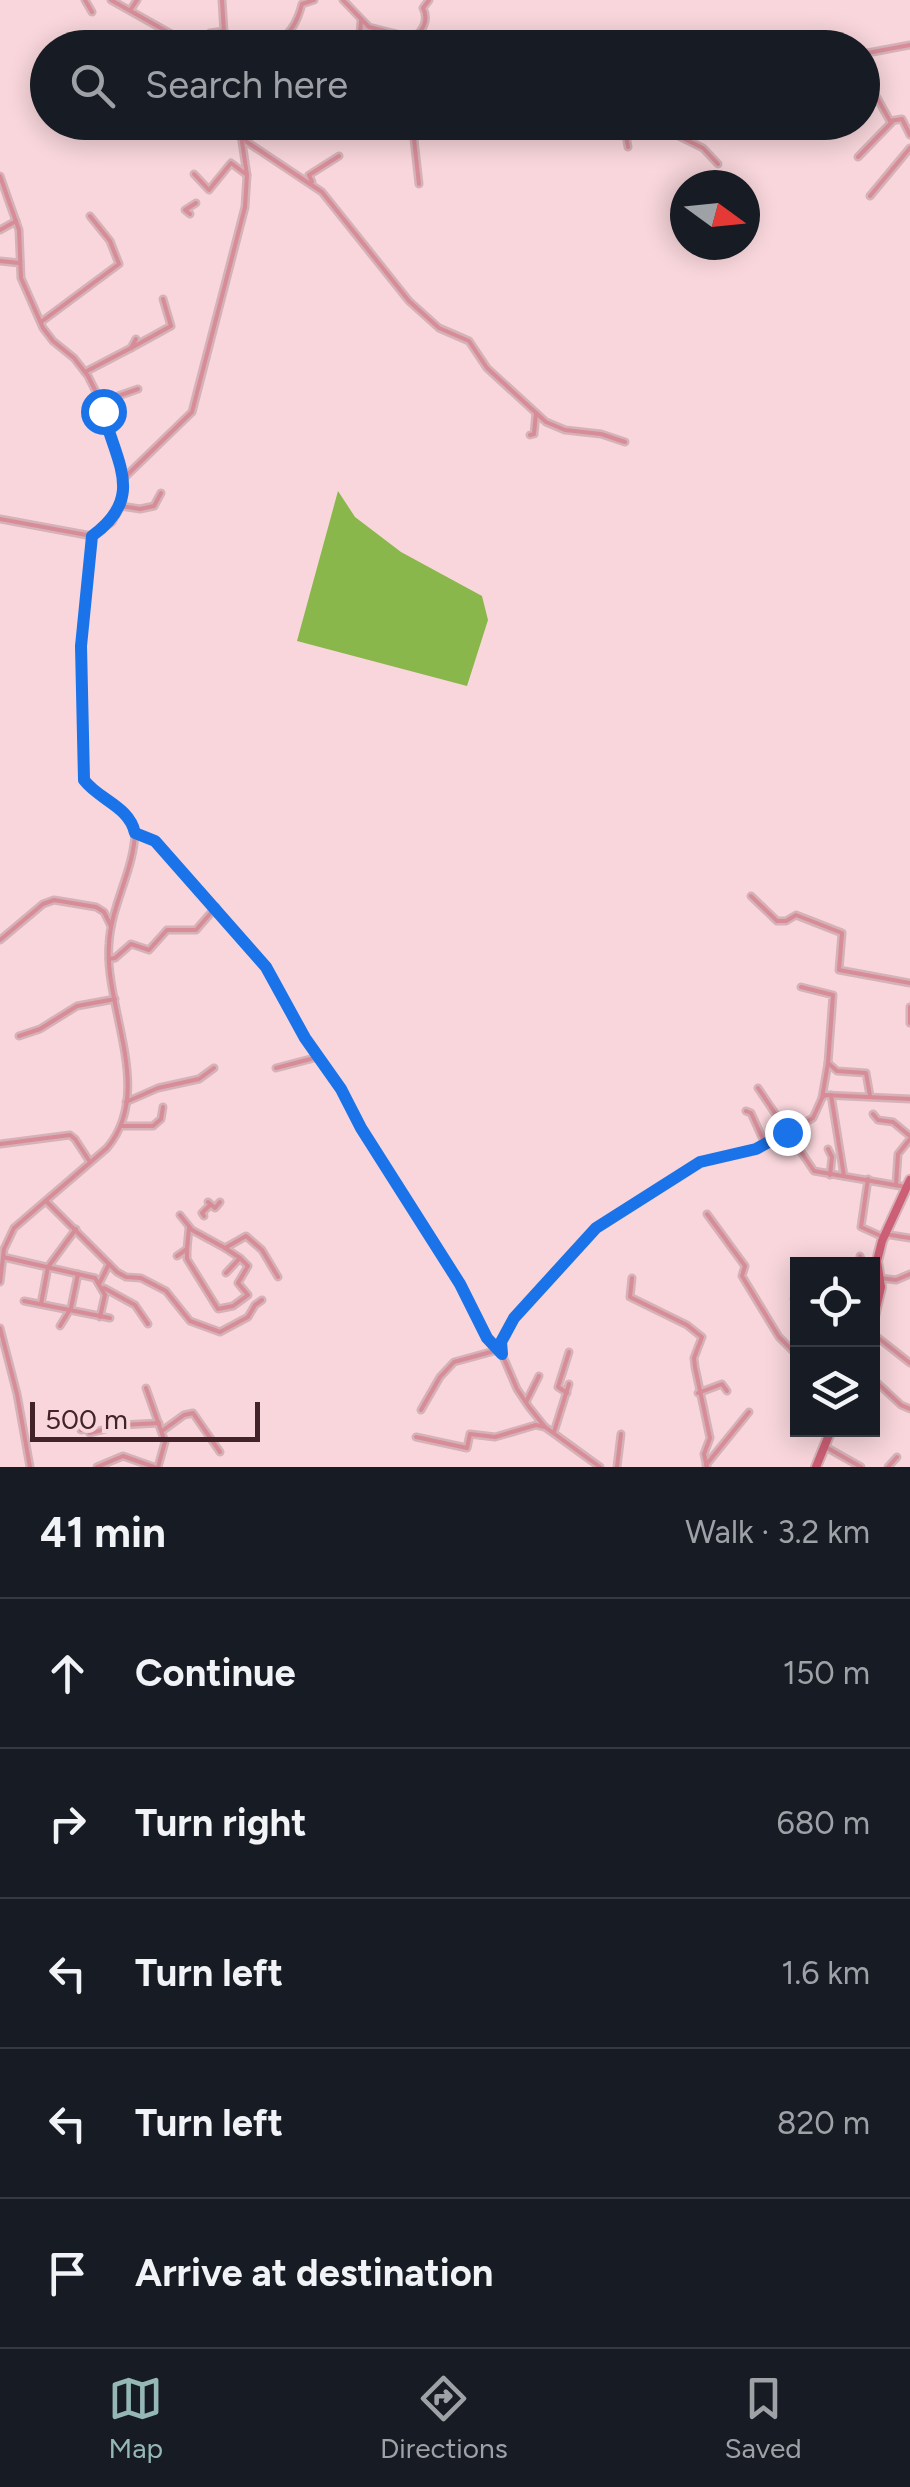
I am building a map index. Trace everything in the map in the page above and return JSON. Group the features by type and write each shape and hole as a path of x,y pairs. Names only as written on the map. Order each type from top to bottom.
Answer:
{"street":[{"path":"85,0 92,12"},
{"path":"111,0 163,30"},
{"path":"131,10 137,0"},
{"path":"222,0 224,30"},
{"path":"292,30 302,4 314,0"},
{"path":"343,0 361,21 378,30"},
{"path":"421,30 426,21 423,8 429,0"},
{"path":"360,30 361,21"},
{"path":"880,51 910,45"},
{"path":"880,101 892,122"},
{"path":"880,134 892,122 902,119 910,133"},
{"path":"124,478 192,412 245,207 247,175 240,140"},
{"path":"245,140 322,192"},
{"path":"414,140 419,184"},
{"path":"627,140 628,147"},
{"path":"686,140 702,148 718,164"},
{"path":"858,157 875,140"},
{"path":"870,196 910,148"},
{"path":"339,156 309,175 409,301 439,328 469,341 487,368 553,426 625,442"},
{"path":"194,174 209,190 230,162 247,175"},
{"path":"0,176 22,243 21,278 40,322 53,342 85,372 101,402 124,478 121,506 112,522 92,536 0,519"},
{"path":"190,214 185,210 196,202"},
{"path":"40,322 119,264 105,232 90,216"},
{"path":"0,230 16,221"},
{"path":"0,262 20,263"},
{"path":"85,372 171,326 163,299"},
{"path":"131,348 136,339"},
{"path":"101,402 138,389"},
{"path":"530,435 534,434 536,414"},
{"path":"121,506 154,506 161,493"},
{"path":"0,1282 3,1256 14,1228 107,1148 121,1126 126,1102 124,1039 109,958 111,926 135,833 128,816 88,786 83,774 81,646 92,536"},
{"path":"135,833 155,841 266,967 305,1038 460,1284 526,1402 545,1427"},
{"path":"752,896 776,921 796,915 842,933 839,970 910,983"},
{"path":"0,940 43,904 54,900 96,906 111,926"},
{"path":"109,958 115,958 131,944 149,950 168,930 196,930 216,908"},
{"path":"500,1352 514,1318 596,1228 700,1162 764,1144 812,1118 822,1098 828,1063 833,995 801,987"},
{"path":"19,1036 77,1006 115,999"},
{"path":"910,1007 910,1023"},
{"path":"276,1068 318,1057"},
{"path":"828,1063 837,1071 866,1073 870,1096"},
{"path":"126,1102 158,1088 199,1079 214,1068"},
{"path":"758,1088 813,1170 905,1187"},
{"path":"822,1098 831,1095 910,1100"},
{"path":"831,1095 844,1176"},
{"path":"121,1126 153,1126 161,1119 163,1107"},
{"path":"746,1111 751,1113 764,1144"},
{"path":"873,1114 878,1120 893,1122 910,1137 898,1154 905,1187 877,1257"},
{"path":"0,1144 70,1135 90,1163"},
{"path":"828,1149 832,1157 830,1175"},
{"path":"868,1179 861,1227 884,1236 910,1238"},
{"path":"46,1201 122,1276 141,1278 166,1291 190,1321 220,1332 248,1317 262,1300"},
{"path":"204,1216 202,1212 209,1203 215,1208 220,1202"},
{"path":"897,1205 910,1212"},
{"path":"708,1214 745,1266 742,1276 790,1348"},
{"path":"180,1215 189,1228 248,1266 238,1282 248,1295 232,1306 218,1309 187,1259 189,1228"},
{"path":"41,1305 48,1267 76,1230"},
{"path":"224,1248 234,1246 246,1236 262,1250 278,1277"},
{"path":"177,1256 187,1250"},
{"path":"3,1256 100,1282 135,1305 148,1324"},
{"path":"226,1273 240,1258"},
{"path":"100,1282 109,1264"},
{"path":"60,1326 78,1274"},
{"path":"880,1278 896,1280 910,1274"},
{"path":"632,1278 630,1297 702,1337 694,1358 710,1438 704,1454 706,1466"},
{"path":"100,1317 104,1288"},
{"path":"24,1301 110,1318"},
{"path":"0,1328 30,1467"},
{"path":"880,1339 910,1363"},
{"path":"421,1410 454,1362 500,1352"},
{"path":"567,1393 558,1387 570,1352"},
{"path":"526,1402 539,1376"},
{"path":"554,1432 569,1384"},
{"path":"698,1393 722,1384 728,1391"},
{"path":"880,1386 901,1406 910,1409"},
{"path":"97,1467 124,1456 156,1467 165,1446 146,1388"},
{"path":"706,1466 749,1412"},
{"path":"162,1432 193,1413 220,1452"},
{"path":"81,1430 90,1433 122,1425 159,1423"},
{"path":"416,1438 467,1448 470,1434 495,1436 536,1425 554,1432 600,1467"},
{"path":"617,1467 621,1434"},
{"path":"816,1467 828,1437"},
{"path":"824,1446 861,1467"},
{"path":"888,1467 896,1457"}],"green space":[{"path":"338,491 355,517 401,552 482,596 488,620 467,686 297,641"}],"route":[{"path":"103,411 124,478 121,506 112,522 92,536 81,646 84,780 120,809 133,823 135,833 155,841 266,967 305,1038 341,1089 361,1128 466,1293 487,1338 502,1354 501,1342 514,1318 596,1228 700,1162 756,1149 787,1132"}]}
